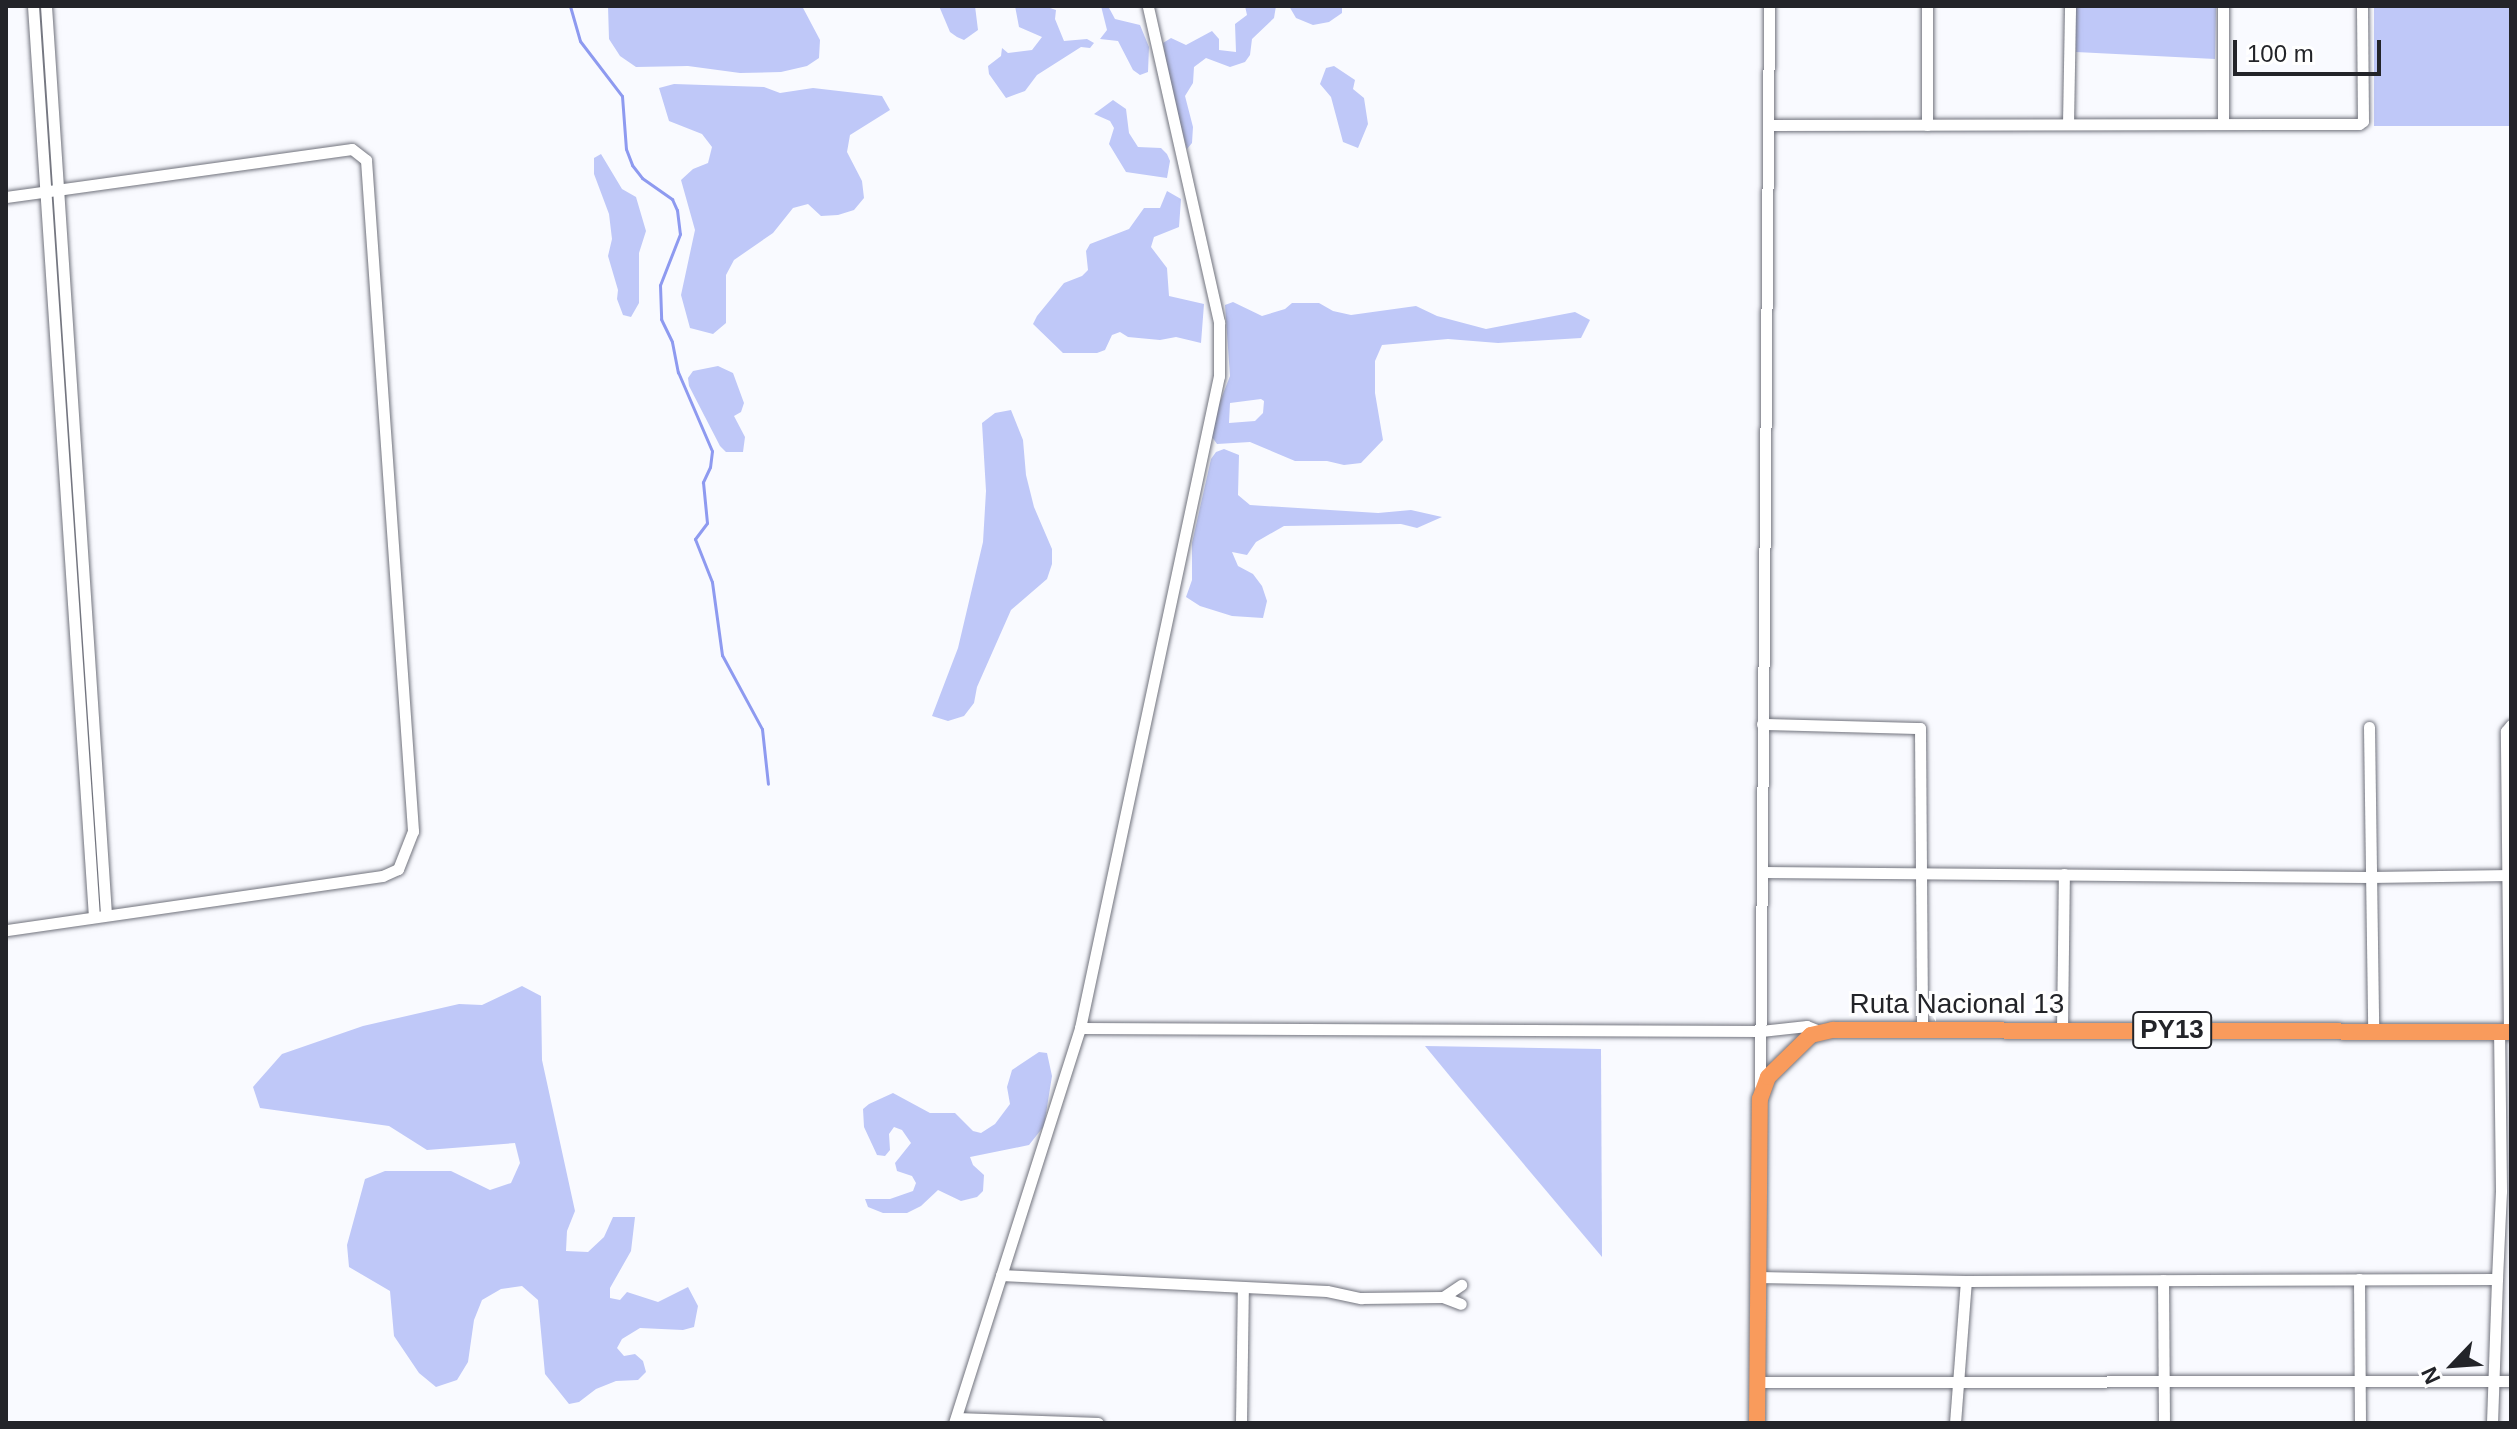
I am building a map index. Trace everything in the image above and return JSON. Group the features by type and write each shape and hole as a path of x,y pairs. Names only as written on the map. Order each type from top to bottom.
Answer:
{"highway":[{"name":"Ruta Nacional 13","path":"1757,1423 1760,1099 1768,1077 1811,1035 1823,1032 1922,1030 2506,1032"}],"street":[{"path":"33,6 100,915"},
{"path":"46,6 100,915"},
{"path":"1098,1423 955,1420 1080,1028 1219,376 1219,322 1148,6"},
{"path":"1760,1099 1769,6"},
{"path":"1927,6 1927,125"},
{"path":"2068,124 2070,6"},
{"path":"2223,6 2223,123"},
{"path":"1769,125 2359,124 2363,121 2362,6"},
{"path":"6,197 352,149 361,153 370,171 413,831 398,869 382,876 6,930"},
{"path":"1762,724 1920,728 1918,872 1922,1030"},
{"path":"2492,1423 2497,1279 2506,1191 2510,875 2506,731 2511,725"},
{"path":"2369,727 2373,1031"},
{"path":"1762,872 2370,877 2510,875"},
{"path":"2062,1030 2064,874"},
{"path":"1080,1028 1761,1031 1807,1026 1823,1032"},
{"path":"1001,1275 1327,1291 1361,1298 1443,1297 1461,1304"},
{"path":"1758,1277 1966,1281 2497,1279"},
{"path":"2359,1279 2360,1423"},
{"path":"2163,1280 2164,1423"},
{"path":"1955,1423 1966,1281"},
{"path":"1443,1297 1461,1285"},
{"path":"1241,1423 1243,1287"},
{"path":"1757,1382 2511,1381"}],"shaded area":[{"path":"608,6 802,6 820,40 819,58 807,66 781,72 740,73 688,66 636,67 620,56 609,39"},
{"path":"939,6 975,6 978,30 964,40 957,37 950,32"},
{"path":"1015,6 1044,6 1056,10 1055,19 1064,41 1087,39 1094,43 1090,48 1081,47 1037,75 1025,91 1006,98 989,74 988,66 1001,56 1002,48 1008,53 1032,50 1042,37 1019,27"},
{"path":"1101,6 1108,6 1115,19 1140,25 1149,47 1148,72 1140,75 1133,70 1118,41 1100,39 1107,30"},
{"path":"1245,6 1276,6 1274,18 1252,39 1250,55 1245,62 1230,67 1206,58 1194,67 1193,83 1185,96 1193,127 1192,143 1187,149 1170,86 1163,43 1171,38 1186,45 1212,31 1219,39 1219,50 1236,52 1235,24 1247,15"},
{"path":"1289,6 1342,6 1342,13 1329,22 1313,25 1296,18"},
{"path":"2074,6 2216,6 2215,59 2076,52"},
{"path":"2374,6 2511,6 2511,126 2374,126"},
{"path":"1334,66 1355,80 1353,89 1364,98 1368,124 1358,148 1343,142 1331,97 1320,84 1326,68"},
{"path":"674,84 764,87 780,93 813,88 882,96 890,110 850,135 847,152 862,181 864,198 854,210 838,215 821,216 808,204 793,208 773,233 734,260 726,275 726,323 713,334 690,328 681,295 695,230 681,180 693,169 708,163 712,147 702,134 669,121 659,88"},
{"path":"1113,100 1126,109 1129,133 1138,147 1161,148 1167,154 1170,161 1167,178 1126,172 1109,144 1114,128 1110,121 1094,114"},
{"path":"601,154 622,189 636,197 646,231 639,253 639,303 631,317 623,315 608,256 612,239 609,214 594,174 594,158"},
{"path":"1167,191 1181,199 1179,227 1154,237 1151,247 1167,268 1169,296 1204,304 1201,343 1176,337 1160,340 1128,337 1120,332 1112,335 1105,350 1097,353 1063,353 1033,324 1037,316 1064,283 1082,276 1088,270 1086,251 1090,244 1129,229 1144,208 1160,208"},
{"path":"1233,302 1262,316 1285,309 1292,303 1319,303 1333,311 1351,315 1416,306 1437,316 1486,329 1575,312 1590,320 1581,338 1498,343 1448,339 1382,345 1375,361 1375,393 1383,440 1361,463 1344,465 1327,461 1295,461 1250,442 1217,444 1212,437 1216,412 1230,376 1225,305","holes":["1264,401 1263,413 1255,421 1229,423 1230,403"]},
{"path":"718,366 733,373 744,403 741,412 734,416 745,437 743,452 726,452 720,446 689,386 688,378 693,371"},
{"path":"1011,410 1023,440 1026,475 1034,507 1052,549 1052,564 1047,579 1011,610 977,687 974,703 964,716 948,721 932,716 958,648 983,542 986,491 982,423 995,413"},
{"path":"1224,449 1239,455 1238,495 1250,505 1378,513 1411,510 1442,517 1417,528 1401,524 1284,526 1256,542 1247,555 1232,552 1238,566 1253,574 1262,586 1267,601 1263,618 1232,616 1200,606 1186,597 1192,580 1192,543 1211,459 1216,452"},
{"path":"522,986 541,996 542,1060 575,1211 567,1231 566,1251 588,1252 604,1237 613,1217 635,1217 631,1251 610,1288 610,1298 620,1300 627,1292 658,1302 688,1287 698,1306 694,1327 683,1330 640,1328 622,1339 617,1348 624,1356 635,1354 643,1361 646,1372 638,1380 616,1381 596,1389 579,1402 569,1404 545,1374 538,1300 522,1286 501,1289 482,1300 474,1320 468,1362 457,1380 436,1387 419,1373 394,1336 390,1291 349,1267 347,1245 365,1179 385,1171 451,1171 490,1190 511,1183 520,1163 515,1143 427,1150 389,1126 260,1108 253,1087 282,1054 363,1026 459,1004 482,1005"},
{"path":"1425,1046 1601,1049 1602,1257 1458,1086"},
{"path":"1039,1052 1047,1053 1052,1076 1044,1126 1029,1145 970,1157 973,1165 984,1175 983,1191 977,1197 961,1201 938,1190 921,1206 907,1213 883,1213 868,1207 865,1199 890,1199 913,1191 916,1183 912,1176 897,1171 895,1163 911,1143 902,1130 894,1127 889,1134 890,1150 885,1156 877,1155 864,1127 863,1109 893,1093 930,1113 955,1113 973,1131 981,1133 995,1124 1010,1104 1007,1087 1012,1070"}],"waterway":[{"path":"570,6 580,41 622,96 626,149 632,165 642,178 672,199 677,210 680,234 660,285 661,319 672,342 678,372 712,451 710,467 703,482 707,523 695,539 712,582 722,655 762,729 768,784"}]}
